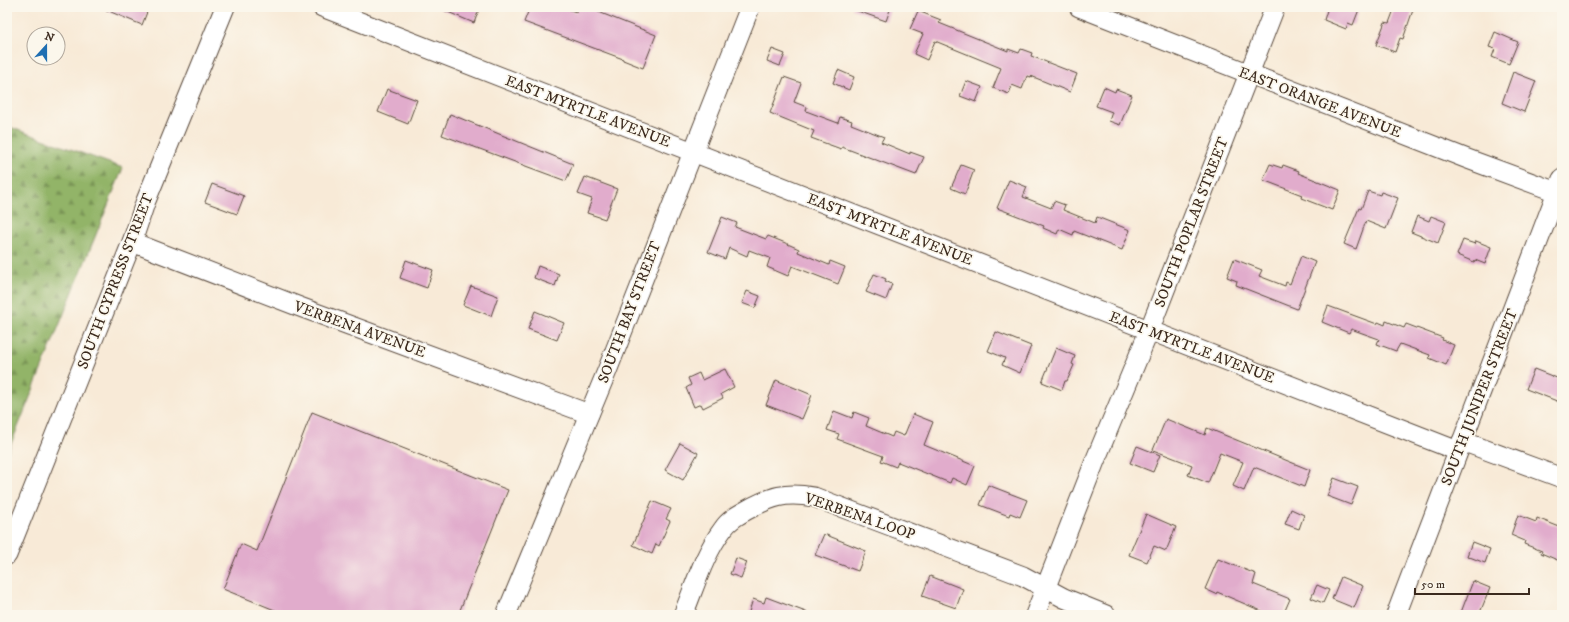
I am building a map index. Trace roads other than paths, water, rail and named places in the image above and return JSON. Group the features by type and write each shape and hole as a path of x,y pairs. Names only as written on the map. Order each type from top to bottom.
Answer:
{"street":[{"name":"SOUTH CYPRESS STREET","path":"7,555 132,242 145,203 225,7"},
{"name":"EAST MYRTLE AVENUE","path":"322,7 1149,331 1460,446 1562,478"},
{"name":"SOUTH BAY STREET","path":"506,615 589,414 750,7"},
{"name":"EAST ORANGE AVENUE","path":"1079,7 1465,158 1560,188"},
{"name":"SOUTH POPLAR STREET","path":"1034,615 1149,331 1275,7"},
{"name":"SOUTH JUNIPER STREET","path":"1396,615 1560,188"},
{"name":"VERBENA AVENUE","path":"132,242 308,310 589,414"},
{"name":"VERBENA LOOP","path":"683,615 706,560 723,528 736,516 766,499 798,495 814,497 991,563 1023,576 1064,598 1106,615"}]}
